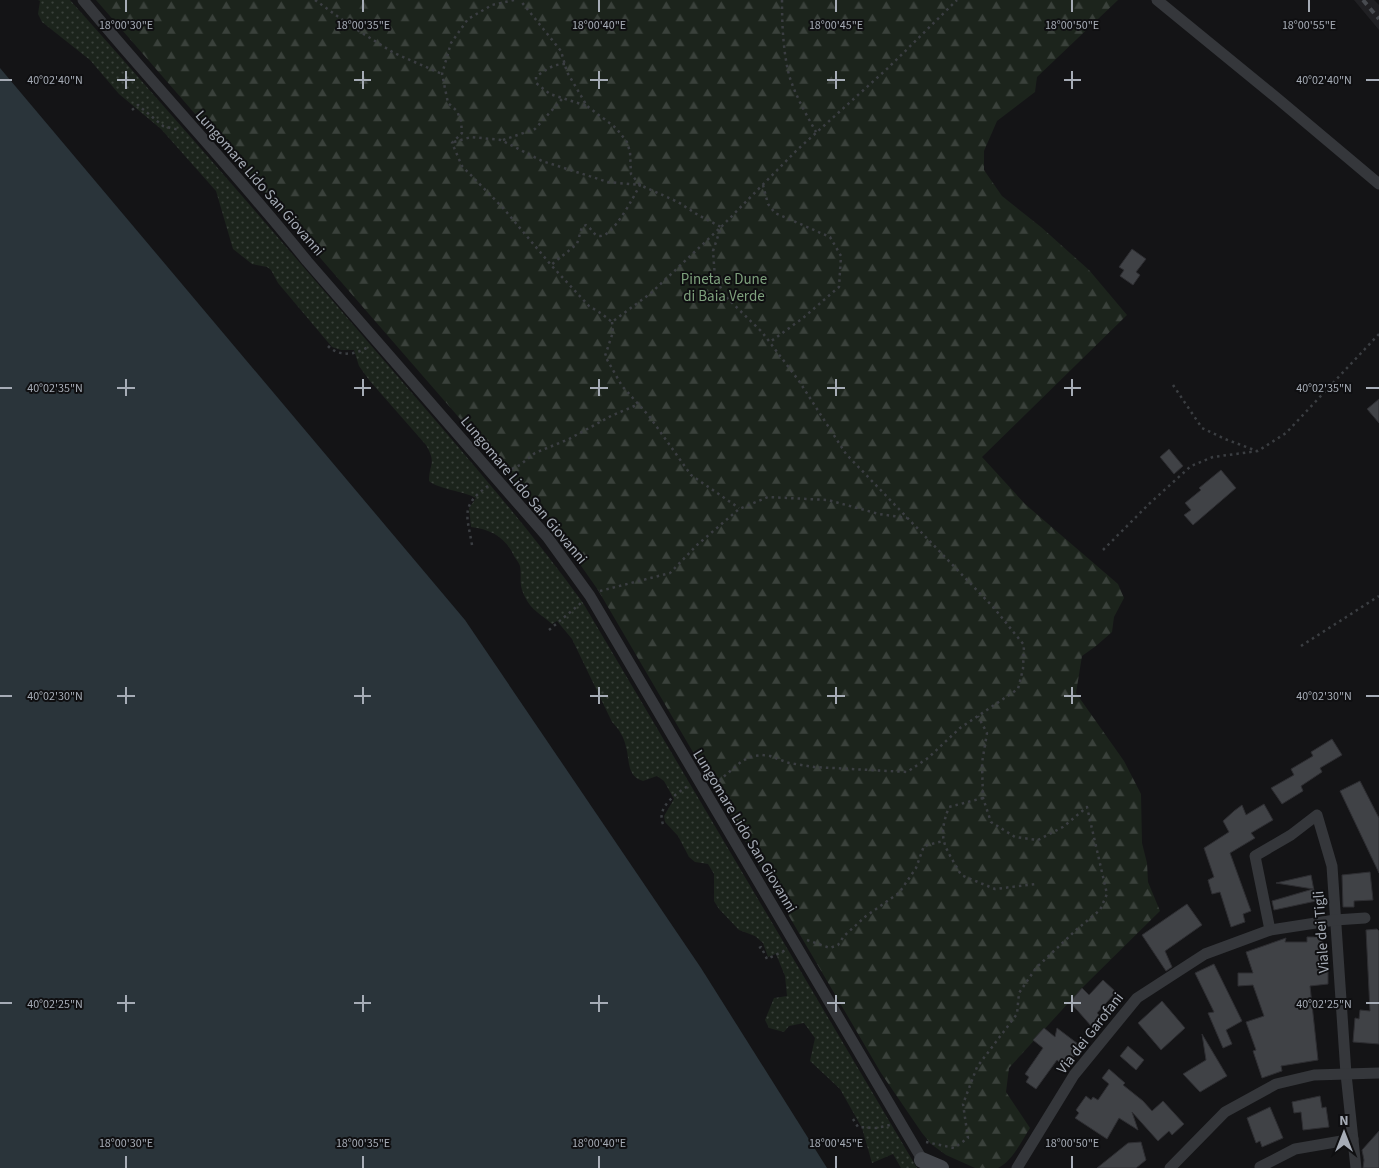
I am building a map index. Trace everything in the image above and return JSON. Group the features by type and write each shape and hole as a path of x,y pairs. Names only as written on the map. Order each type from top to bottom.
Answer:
{"street":[{"name":"Lungomare Lido San Giovanni","path":"83,0 282,229 307,261 497,478 548,538 590,596 921,1159"},
{"path":"1157,0 1379,184"},
{"name":"Viale dei Tigli","path":"1270,930 1255,856 1291,835 1317,815 1332,866 1346,1074 1356,1168"},
{"name":"Via dei Garofani","path":"1017,1168 1074,1075 1137,998 1205,954 1270,930 1335,920 1365,918"},
{"path":"1170,1168 1225,1112 1276,1084 1314,1075 1379,1073"},
{"path":"1260,1166 1295,1149 1353,1140"},
{"path":"921,1159 941,1168"}],"path":[{"path":"315,0 351,26 394,53 442,74"},
{"path":"452,143 462,133 461,121 457,111 448,103 442,74 451,43 468,20 492,5 514,0"},
{"path":"520,0 561,51 567,72 588,106 616,128 627,142 630,152 631,174 640,185"},
{"path":"782,0 783,34 790,75 803,108 817,132"},
{"path":"612,322 651,293 721,227 797,150 888,68 957,0"},
{"path":"565,64 553,66 536,77 536,83 550,94 588,106"},
{"path":"501,140 535,129 562,99"},
{"path":"132,110 138,105 163,126 179,130 185,129 190,124"},
{"path":"452,143 471,137 501,140 542,161 608,182 640,185 678,202 721,227"},
{"path":"452,143 462,166 504,209 551,266 589,306 612,322 613,332 605,356 622,386 639,404 691,475 739,509"},
{"path":"551,266 577,244 582,227 589,226 594,234 598,236 604,236 612,230 640,185"},
{"path":"763,185 768,204 775,213 830,237 842,256 839,287 803,318 770,342"},
{"path":"705,792 742,761 753,756 762,755 789,763 814,767 906,772 928,758 960,728 1018,689 1023,669 1024,645 994,608 846,454 799,381 770,342 727,298 714,278 713,251 721,227"},
{"path":"1103,550 1150,503 1191,466 1213,457 1258,451 1286,433 1379,334"},
{"path":"328,346 338,353 354,353 366,349 377,340"},
{"path":"1173,384 1202,428 1225,440 1258,451"},
{"path":"472,545 467,516 468,507 476,494 535,454 639,404"},
{"path":"549,630 596,592 670,573 697,545 739,509 768,497 828,500 879,514 909,518"},
{"path":"1301,646 1379,596"},
{"path":"921,1159 926,1142 954,1148 968,1138 963,1104 976,1067 1017,1014 1020,992 1036,968 1100,910 1107,894 1087,806 1063,827 1038,840 1015,837 991,822 983,798 982,763 987,733 978,716"},
{"path":"663,824 662,814 672,797 698,780"},
{"path":"983,798 949,807 942,824 943,841 961,876 995,889 1036,884"},
{"path":"759,948 761,947 767,960 806,940 830,948 838,945 844,936 866,916 899,893 916,868 924,846 943,841"},
{"path":"852,1119 858,1127 868,1129 893,1124 898,1121"}],"shaded area":[{"path":"1354,0 1374,0 1379,5 1379,30"},
{"path":"0,68 465,620 701,968 827,1168 0,1168"}],"green space":[{"path":"38,0 70,0 459,448 559,571 583,603 917,1168 901,1168 893,1154 872,1163 862,1128 840,1089 810,1061 815,1038 804,1023 789,1026 784,1032 769,1028 765,1020 774,998 787,996 785,976 776,954 768,957 763,943 755,936 739,930 719,909 714,901 714,874 708,864 695,862 689,857 678,836 665,822 664,816 674,799 664,781 657,776 643,781 638,779 631,771 623,737 612,722 572,639 557,621 552,624 527,602 522,588 520,566 507,544 491,532 471,527 469,508 476,498 438,486 429,481 432,460 426,445 369,380 359,366 354,350 341,350 332,347 278,283 271,270 267,267 252,264 233,249 216,191 161,129 119,94 90,60 42,22 38,14 40,1"},
{"name":"Pineta e Dune di Baia Verde","path":"96,0 1118,0 1037,77 1035,92 997,121 984,151 984,170 1002,196 1041,227 1089,270 1127,315 982,457 1025,504 1118,584 1124,598 1114,617 1112,632 1082,656 1076,693 1124,761 1141,794 1142,843 1147,863 1148,882 1160,911 1082,988 1009,1068 1006,1092 1030,1128 1016,1150 1003,1165 998,1168 975,1168 946,1155 931,1144 922,1133 881,1073 598,590 545,516"}],"building":[{"path":"1132,249 1146,259 1136,272 1140,275 1133,285 1120,276 1124,270 1119,267"},
{"path":"1379,399 1379,423 1367,409"},
{"path":"1169,449 1183,466 1174,474 1160,457"},
{"path":"1221,470 1236,488 1193,525 1184,515 1191,510 1185,503 1201,490 1199,488"},
{"path":"1332,739 1342,755 1320,768 1322,772 1301,786 1303,791 1282,804 1271,788 1294,775 1291,769 1313,756 1311,752"},
{"path":"1360,781 1379,818 1379,873 1340,791"},
{"path":"1264,804 1273,820 1251,833 1255,838 1230,853 1251,911 1243,914 1245,922 1231,927 1220,892 1212,894 1208,880 1214,877 1204,848 1229,832 1223,821 1242,805 1246,815"},
{"path":"1370,872 1373,900 1354,901 1354,907 1343,907 1342,875"},
{"path":"1311,875 1316,901 1274,910 1272,901 1313,889 1276,883"},
{"path":"1187,904 1202,925 1165,951 1172,967 1166,971 1142,935"},
{"path":"1377,929 1379,931 1379,1044 1353,1042 1355,1018 1359,1019 1360,1010 1370,1011 1366,930"},
{"path":"1307,937 1322,937 1323,950 1328,950 1328,984 1310,986 1318,1060 1281,1066 1282,1071 1262,1078 1253,1051 1256,1050 1246,1022 1264,1016 1253,985 1238,986 1238,973 1253,973 1246,952 1286,938 1285,942 1307,942"},
{"path":"1214,964 1242,1021 1226,1030 1232,1044 1223,1048 1208,1013 1214,1012 1195,973"},
{"path":"1103,980 1116,992 1097,1013 1101,1017 1092,1027 1070,1002 1082,988 1089,995"},
{"path":"1162,1001 1185,1028 1161,1050 1138,1023"},
{"path":"1044,1028 1055,1037 1057,1028 1082,1047 1065,1067 1057,1060 1036,1089 1026,1082 1029,1077 1025,1074 1043,1048 1033,1040"},
{"path":"1202,1034 1227,1076 1200,1092 1183,1074 1206,1060"},
{"path":"1128,1046 1144,1060 1136,1070 1120,1056"},
{"path":"1109,1069 1125,1083 1123,1085 1152,1111 1163,1101 1184,1124 1172,1135 1169,1131 1158,1141 1132,1112 1138,1130 1119,1118 1107,1139 1075,1118 1079,1113 1076,1110 1086,1096 1091,1100 1093,1097 1098,1100 1109,1084 1102,1078"},
{"path":"1320,1096 1322,1108 1326,1107 1329,1127 1303,1130 1301,1112 1294,1113 1292,1102"},
{"path":"1270,1107 1283,1138 1262,1147 1260,1141 1256,1143 1247,1118"},
{"path":"1379,1131 1379,1168 1363,1168 1362,1150"},
{"path":"1141,1142 1146,1160 1136,1168 1097,1168 1128,1143"}],"railway":[{"path":"1363,0 1379,19"}]}
